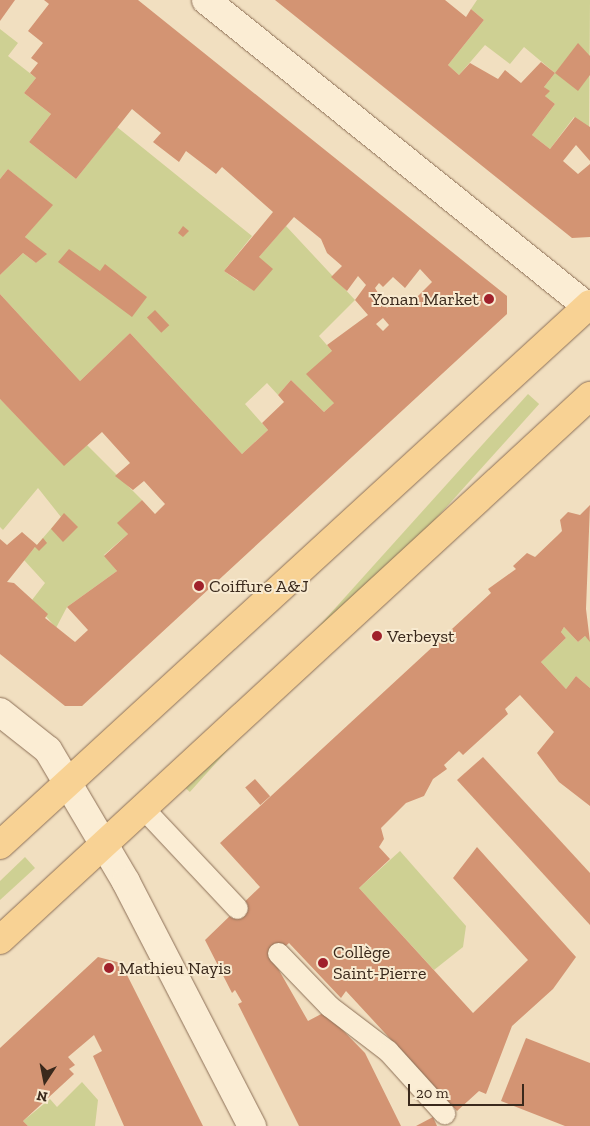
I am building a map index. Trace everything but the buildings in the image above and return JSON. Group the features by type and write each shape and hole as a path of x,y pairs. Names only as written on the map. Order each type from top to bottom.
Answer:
{"main road":[{"path":"0,845 589,307"},
{"path":"0,940 590,396"}],"street":[{"path":"206,0 589,307"},
{"path":"0,712 48,750 105,844 252,1126"}],"lane":[{"path":"143,808 237,908"},
{"path":"278,952 329,1006 388,1051 444,1113"}],"green space":[{"path":"477,0 590,0 589,129 574,117 550,149 532,135 555,104 545,96 549,91 544,87 555,73 524,47 510,64 485,45 459,75 448,65 484,20 471,9"},
{"path":"0,29 18,43 8,56 36,78 24,93 51,114 29,142 76,179 117,127 252,236 224,271 238,281 286,226 355,300 319,336 332,351 334,403 324,412 291,380 278,395 267,383 245,404 268,430 242,454 130,333 80,381 0,294 0,275 23,253 36,263 46,254 25,237 52,205 8,169 0,179"},
{"path":"528,394 539,404 190,792 179,782"},
{"path":"0,399 64,465 87,445 142,500 118,523 128,534 104,555 117,571 67,607 56,628 32,600 45,583 24,560 61,517 38,488 3,530 0,527"},
{"path":"564,627 578,642 585,636 590,641 590,688 576,676 566,689 541,662 566,638 561,632"},
{"path":"400,851 466,926 463,947 434,970 359,888"},
{"path":"25,857 35,868 0,900 0,881"},
{"path":"82,1082 98,1100 95,1126 28,1126 23,1121 50,1099 57,1107"}],"place":[{"name":"Yonan Market","path":"489,299"},
{"name":"Coiffure A&J","path":"199,586"},
{"name":"Verbeyst","path":"377,636"},
{"name":"Collège Saint-Pierre","path":"323,963"},
{"name":"Mathieu Nayis","path":"109,968"}]}
